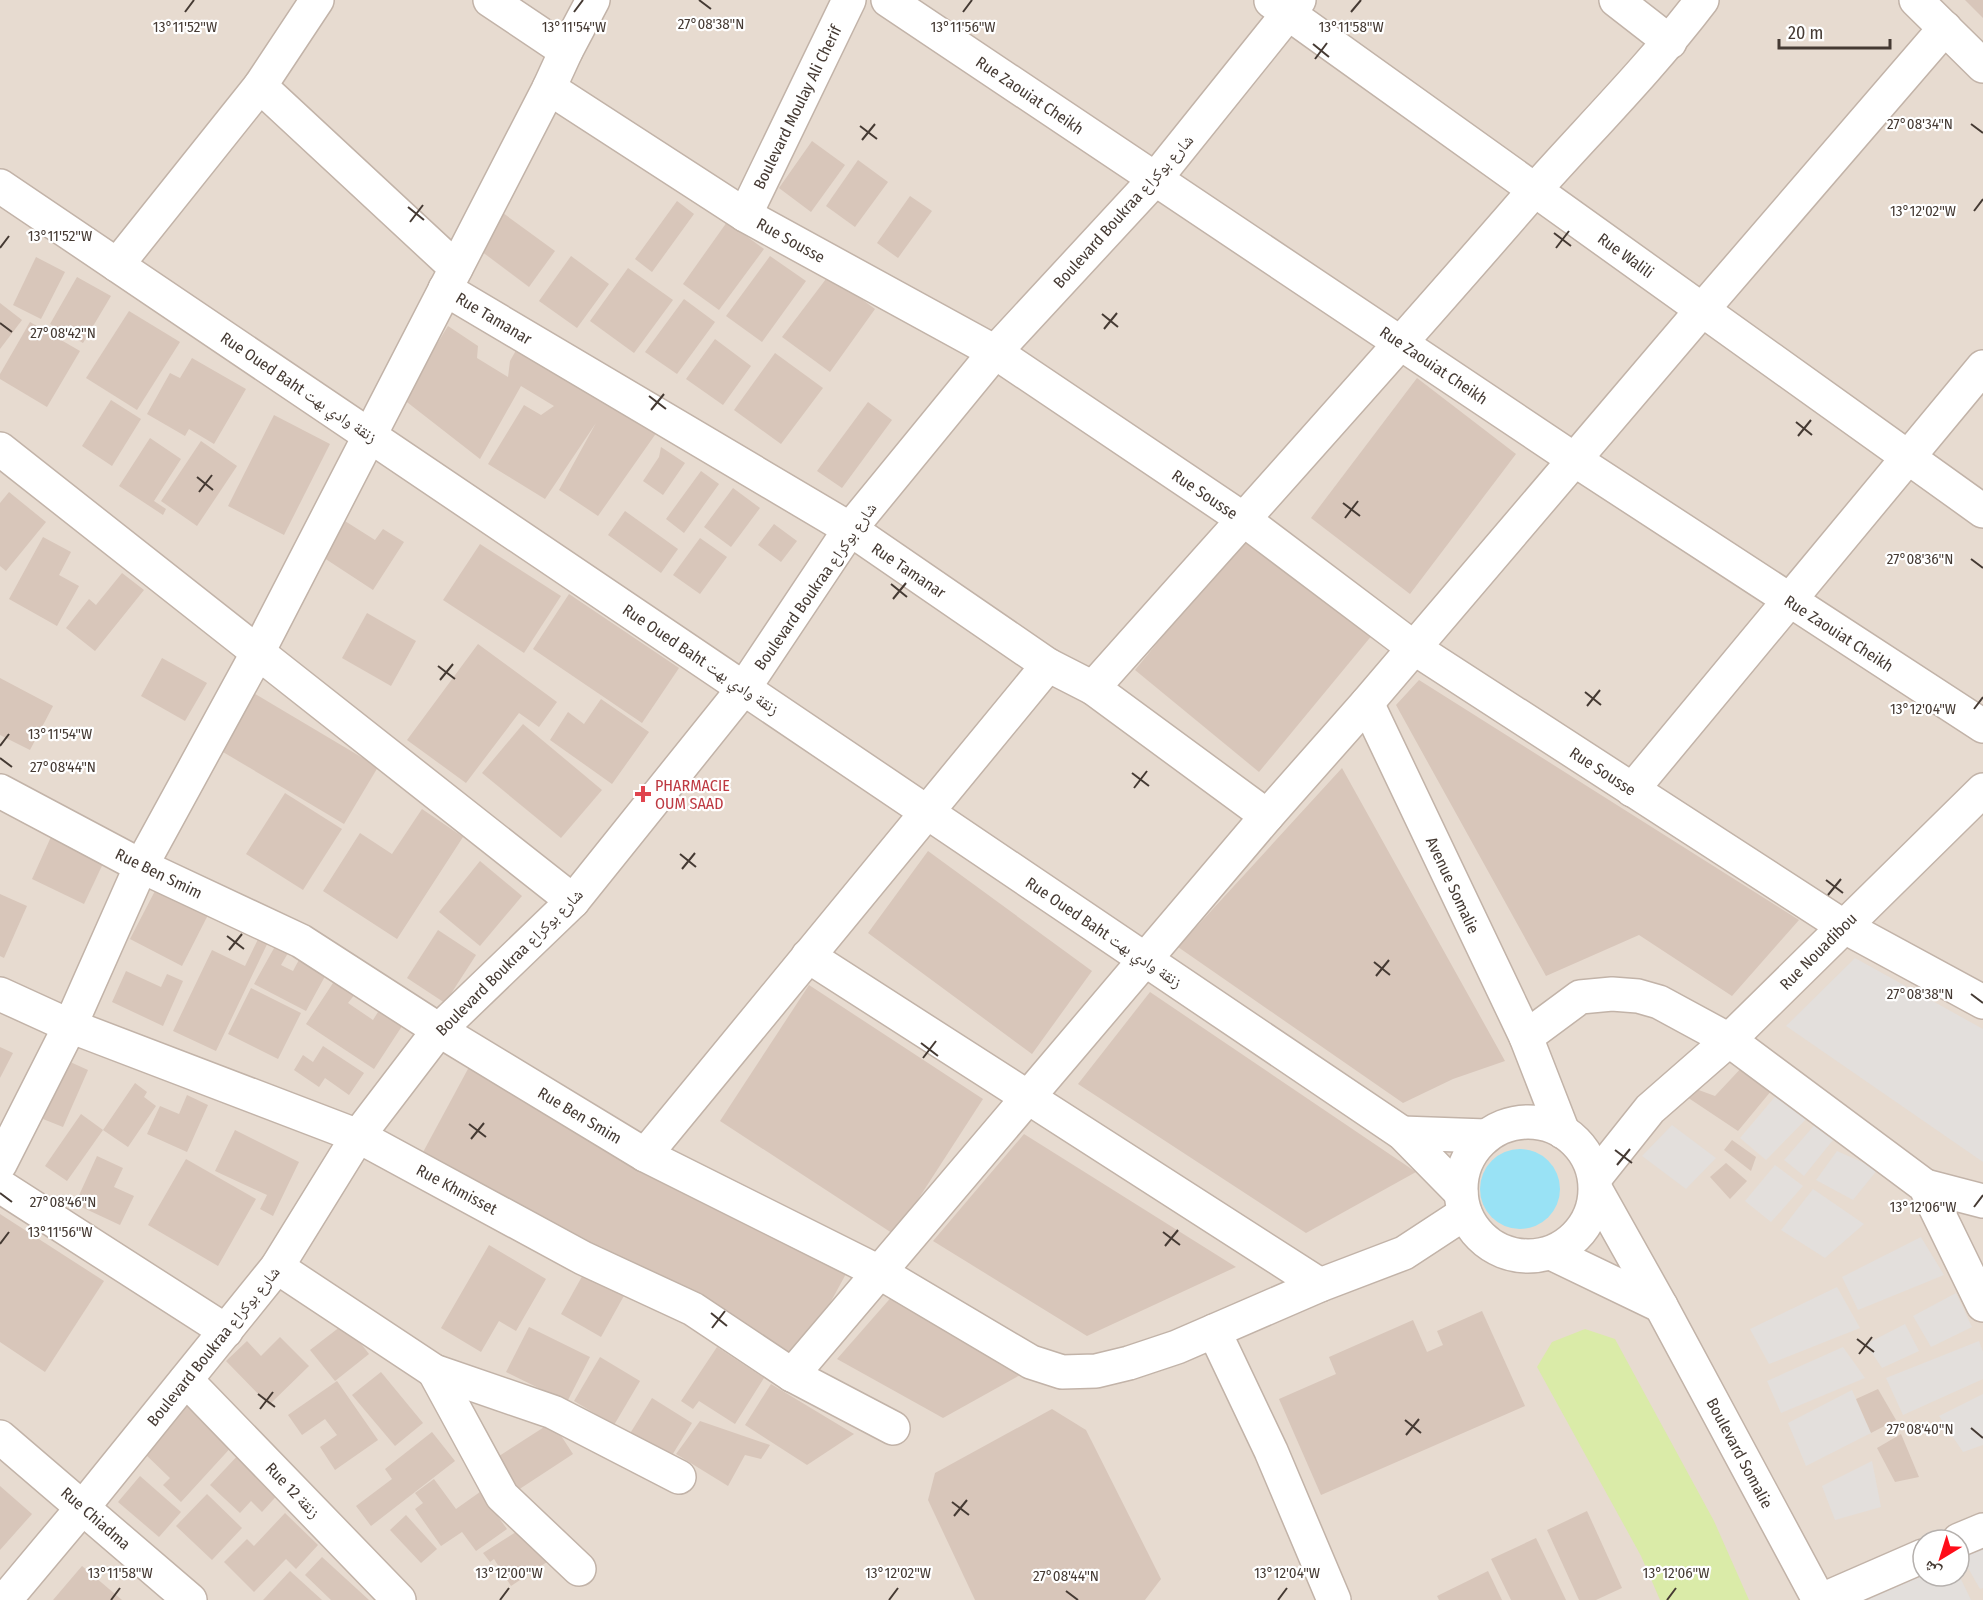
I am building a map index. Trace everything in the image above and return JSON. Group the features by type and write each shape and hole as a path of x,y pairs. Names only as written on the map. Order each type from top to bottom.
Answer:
{"street":[{"path":"117,265 261,86 317,0"},
{"path":"490,0 566,51"},
{"path":"0,1164 70,1026 141,866 258,652 593,0"},
{"name":"Boulevard Moulay Ali Cherif","path":"745,215 849,0"},
{"name":"Rue Zaouiat Cheikh","path":"888,0 1575,460 1983,726"},
{"path":"1616,0 1670,42"},
{"path":"1093,688 1402,343 1535,190 1670,42 1701,0"},
{"path":"1916,0 1983,66"},
{"name":"Boulevard Boukraa شارع بوكراع","path":"5,1600 277,1267 358,1136 439,1030 573,901 744,688 850,530 995,352 1156,178 1286,4"},
{"name":"Rue Walili","path":"1286,4 1535,190 1983,511"},
{"path":"792,1375 1266,816 1367,703 1945,28"},
{"name":"Rue Tamanar","path":"261,86 451,279 850,530 1048,665 1093,688 1266,816"},
{"name":"Rue Sousse","path":"549,88 745,215 995,352 1243,519 1414,648 1843,926 1983,1002"},
{"name":"Rue Oued Baht زنقة وادي بهت","path":"0,186 1402,1133 1463,1203"},
{"path":"1632,790 1983,367"},
{"path":"0,449 573,901"},
{"path":"645,1155 1048,665"},
{"name":"Avenue Somalie","path":"1367,703 1526,1037 1570,1138"},
{"name":"Rue Nouadibou","path":"1650,1109 1729,1040 1983,790"},
{"name":"Rue Ben Smim","path":"0,791 141,866 301,941 439,1030 645,1155 879,1272 1031,1362 1062,1372 1096,1371 1129,1363 1177,1347 1320,1285 1404,1253"},
{"path":"808,956 1320,1285"},
{"name":"Rue Khmisset","path":"0,994 70,1026 358,1136 583,1258 693,1309 792,1375 893,1428"},
{"path":"1526,1037 1580,997 1612,994 1638,996 1659,1002 1729,1040 1925,1186 1983,1201"},
{"path":"1402,1133 1499,1130 1530,1122 1547,1125 1570,1138 1588,1160 1595,1184 1593,1210 1584,1229 1569,1244 1551,1253 1530,1257 1520,1256 1491,1245 1475,1231 1463,1203 1463,1171 1472,1151 1499,1130 1539,1067"},
{"path":"1570,1138 1650,1109"},
{"path":"1595,1184 1650,1109"},
{"name":"Boulevard Somalie","path":"1595,1184 1821,1600"},
{"path":"0,1186 226,1330"},
{"path":"1925,1186 1983,1305"},
{"path":"1404,1253 1463,1203"},
{"path":"1404,1253 1491,1245"},
{"path":"1551,1253 1661,1306"},
{"path":"277,1267 434,1371 553,1412 679,1477"},
{"path":"1214,1331 1271,1452 1334,1600"},
{"path":"434,1371 502,1496 579,1569"},
{"name":"Rue 12 زنقة","path":"186,1380 399,1600"},
{"name":"Rue Chiadma","path":"0,1437 190,1600"},
{"path":"1821,1600 1911,1561"}],"shaded area":[{"path":"0,0 1983,0 1983,1600 0,1600"},
{"path":"1855,958 1983,1029 1983,1162 1786,1026"},
{"path":"1779,1092 1811,1114 1766,1160 1740,1138"},
{"path":"1818,1121 1851,1150 1833,1140 1804,1176 1784,1160"},
{"path":"1672,1125 1716,1158 1686,1189 1642,1156"},
{"path":"1837,1151 1878,1169 1853,1200 1816,1180"},
{"path":"1775,1165 1803,1186 1771,1222 1745,1201"},
{"path":"1813,1189 1864,1224 1825,1258 1781,1230"},
{"path":"1921,1237 1944,1275 1858,1310 1842,1277"},
{"path":"1837,1287 1860,1328 1769,1364 1750,1329"},
{"path":"1956,1293 1972,1327 1931,1347 1913,1316"},
{"path":"1905,1324 1919,1351 1882,1368 1866,1344"},
{"path":"1979,1341 1983,1352 1983,1379 1903,1415 1886,1378"},
{"path":"1843,1347 1865,1378 1781,1413 1767,1381"},
{"path":"1852,1390 1871,1433 1806,1466 1788,1423"},
{"path":"1983,1394 1983,1445 1963,1452 1939,1416"},
{"path":"1872,1461 1881,1507 1835,1520 1822,1486"},
{"path":"1983,1537 1983,1588 1980,1589 1971,1573 1971,1544"},
{"path":"1911,1570 1911,1588 1965,1588 1971,1600 1870,1600 1866,1591"}],"green space":[{"path":"1585,1329 1615,1339 1714,1521 1749,1600 1660,1600 1641,1556 1537,1367 1552,1342"}],"water":[{"path":"1512,1149 1528,1149 1549,1160 1560,1181 1560,1197 1549,1218 1528,1229 1512,1229 1498,1223 1486,1211 1480,1197 1480,1181 1486,1167 1498,1155"}],"building":[{"path":"1965,0 1983,0 1983,18"},
{"path":"812,141 845,165 811,212 779,188"},
{"path":"858,160 888,182 855,227 826,206"},
{"path":"910,196 932,211 898,258 877,243"},
{"path":"677,201 694,214 652,272 635,259"},
{"path":"503,213 555,251 529,287 477,248"},
{"path":"727,222 764,249 719,310 683,284"},
{"path":"571,256 609,284 577,328 539,301"},
{"path":"770,256 806,281 762,342 726,316"},
{"path":"36,257 65,272 41,319 13,305"},
{"path":"628,268 673,300 634,353 590,321"},
{"path":"829,275 875,309 830,372 782,337"},
{"path":"77,277 111,296 83,343 50,324"},
{"path":"684,299 715,322 677,374 645,352"},
{"path":"0,303 22,320 0,349"},
{"path":"129,311 180,342 137,410 86,378"},
{"path":"30,322 80,351 47,407 0,379 0,374"},
{"path":"448,326 478,346 477,358 508,377 510,361 519,345 657,432 598,516 559,490 596,423 545,499 488,464 524,405 541,415 554,406 521,386 480,459 403,399"},
{"path":"715,339 751,366 723,405 686,379"},
{"path":"775,353 823,388 781,444 734,410"},
{"path":"192,358 246,389 214,444 189,429 185,436 147,414 170,373 180,378"},
{"path":"1417,378 1516,454 1410,594 1311,518"},
{"path":"111,400 141,419 112,466 82,446"},
{"path":"868,402 892,420 842,488 817,471"},
{"path":"274,415 330,444 284,535 228,506"},
{"path":"150,438 181,459 154,501 166,509 163,515 119,486"},
{"path":"201,441 237,466 197,526 161,501"},
{"path":"661,447 685,463 663,495 643,481 659,457"},
{"path":"701,471 719,484 684,533 666,519"},
{"path":"733,488 760,508 731,547 704,527"},
{"path":"9,492 46,522 6,571 0,566 0,503"},
{"path":"625,511 678,549 661,573 608,535"},
{"path":"337,516 375,540 383,529 404,542 373,590 315,552"},
{"path":"774,524 797,541 781,562 758,545"},
{"path":"1248,532 1373,634 1259,772 1135,670"},
{"path":"43,537 71,552 59,575 79,586 57,626 9,599"},
{"path":"700,538 727,557 700,594 673,575"},
{"path":"480,544 561,596 524,653 443,600"},
{"path":"122,573 144,590 95,651 66,628 89,599 96,605"},
{"path":"569,594 679,668 642,723 533,649"},
{"path":"367,613 416,641 391,686 342,658"},
{"path":"478,644 557,702 539,727 519,713 466,783 407,740"},
{"path":"162,658 207,683 185,721 141,696"},
{"path":"0,678 53,706 30,750 0,735"},
{"path":"1419,680 1799,920 1732,996 1639,935 1546,976 1396,705"},
{"path":"252,692 378,767 344,824 218,749"},
{"path":"601,699 649,732 612,784 550,740 568,712 584,724"},
{"path":"523,724 602,790 561,838 482,773"},
{"path":"1342,768 1505,1061 1453,1079 1403,1103 1178,947"},
{"path":"285,793 342,829 303,890 246,854"},
{"path":"422,809 463,837 397,939 323,891 360,833 392,854"},
{"path":"55,828 108,853 84,904 32,879"},
{"path":"928,851 1092,971 1032,1054 868,933"},
{"path":"480,861 522,896 480,946 439,912"},
{"path":"156,889 208,915 182,966 130,939"},
{"path":"0,894 27,906 4,958 0,956"},
{"path":"438,930 476,955 445,1003 407,978"},
{"path":"261,933 270,938 216,1051 173,1031 212,950 245,966"},
{"path":"278,941 291,948 281,965 293,971 302,954 329,969 306,1011 254,984"},
{"path":"126,971 161,987 167,974 183,981 163,1026 112,1002"},
{"path":"335,980 355,994 348,1003 373,1020 383,1004 406,1020 374,1069 306,1024"},
{"path":"809,985 983,1099 895,1235 720,1121"},
{"path":"251,988 301,1013 278,1059 228,1034"},
{"path":"1150,992 1416,1172 1306,1233 1078,1084"},
{"path":"323,1046 364,1073 349,1095 325,1078 319,1087 294,1070 303,1055 313,1062"},
{"path":"0,1047 13,1053 0,1078"},
{"path":"68,1061 88,1070 63,1127 43,1119"},
{"path":"1745,1064 1776,1085 1738,1131 1687,1097 1696,1089 1715,1096"},
{"path":"469,1067 847,1272 799,1360 422,1154"},
{"path":"135,1083 147,1092 144,1097 156,1106 128,1147 103,1130"},
{"path":"187,1095 208,1105 187,1152 147,1134 160,1106 179,1114"},
{"path":"81,1114 103,1130 67,1181 45,1166"},
{"path":"235,1130 299,1162 273,1216 260,1209 267,1195 215,1171"},
{"path":"1024,1134 1236,1267 1087,1336 933,1241"},
{"path":"1732,1140 1756,1157 1751,1171 1724,1150"},
{"path":"97,1156 123,1168 114,1187 134,1196 120,1225 75,1204"},
{"path":"186,1159 256,1199 218,1266 148,1225"},
{"path":"1726,1163 1747,1181 1730,1199 1710,1177"},
{"path":"0,1214 104,1281 45,1372 0,1342"},
{"path":"489,1245 546,1279 516,1331 499,1321 481,1352 441,1328"},
{"path":"584,1273 630,1285 601,1337 561,1314"},
{"path":"894,1294 1031,1369 943,1418 837,1359"},
{"path":"1482,1311 1525,1406 1321,1495 1279,1399 1336,1374 1329,1357 1413,1320 1427,1352 1443,1345 1437,1331"},
{"path":"345,1323 369,1354 335,1381 310,1350"},
{"path":"529,1327 590,1357 567,1402 506,1372"},
{"path":"280,1337 309,1366 269,1405 226,1361 247,1341 261,1356"},
{"path":"717,1347 764,1378 735,1424 699,1401 693,1409 681,1401"},
{"path":"600,1357 640,1381 614,1425 574,1401"},
{"path":"381,1372 423,1423 395,1446 352,1395"},
{"path":"337,1381 378,1440 335,1470 320,1447 337,1435 325,1419 302,1435 288,1415"},
{"path":"771,1384 854,1434 807,1465 745,1425"},
{"path":"1878,1389 1896,1420 1871,1433 1856,1399"},
{"path":"652,1398 692,1423 666,1465 626,1440"},
{"path":"189,1401 235,1443 181,1502 163,1485 170,1478 142,1451"},
{"path":"1052,1409 1086,1430 1161,1579 1145,1600 975,1600 928,1500 935,1473"},
{"path":"700,1421 770,1445 761,1459 745,1455 728,1486 676,1454"},
{"path":"552,1422 573,1454 515,1492 493,1460"},
{"path":"432,1432 455,1461 371,1526 356,1506 392,1479 385,1469"},
{"path":"1901,1434 1919,1477 1895,1482 1877,1448"},
{"path":"241,1452 282,1490 262,1512 251,1501 240,1513 210,1485"},
{"path":"140,1476 181,1512 159,1537 118,1502"},
{"path":"434,1479 456,1509 480,1492 507,1529 476,1551 462,1532 441,1546 415,1509 423,1503 415,1493"},
{"path":"0,1486 32,1514 0,1550"},
{"path":"207,1494 242,1528 212,1560 176,1526"},
{"path":"1587,1511 1622,1588 1596,1600 1579,1600 1547,1530"},
{"path":"285,1513 318,1545 296,1569 286,1559 254,1592 224,1562 247,1539 254,1546"},
{"path":"406,1515 437,1549 421,1563 390,1530"},
{"path":"527,1525 550,1560 511,1586 494,1559 490,1562 483,1553"},
{"path":"1536,1538 1566,1600 1511,1600 1491,1559"},
{"path":"322,1557 369,1600 331,1600 305,1575"},
{"path":"82,1566 122,1600 53,1600"},
{"path":"290,1571 322,1600 263,1600"},
{"path":"1488,1571 1502,1600 1439,1600 1437,1596"}],"place":[{"name":"PHARMACIE OUM SAAD","path":"643,794"}]}
